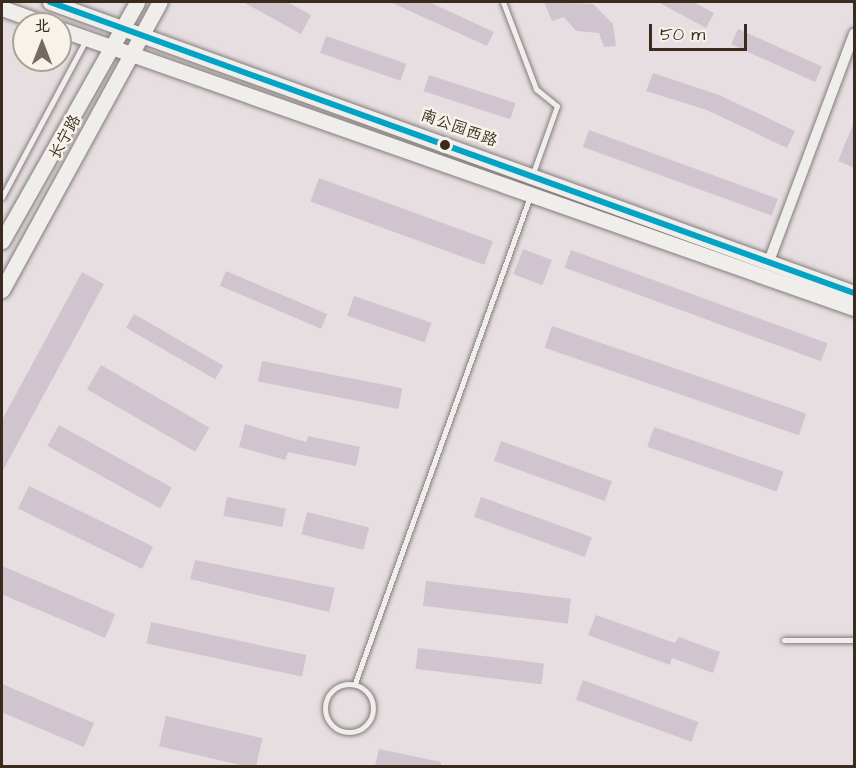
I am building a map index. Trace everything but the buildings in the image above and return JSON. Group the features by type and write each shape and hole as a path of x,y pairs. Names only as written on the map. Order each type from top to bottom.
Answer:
{"main road":[{"name":"南公园西路","path":"50,2 532,173 768,264 855,293"},
{"name":"长宁路","path":"2,241 137,2"},
{"name":"长宁路","path":"2,290 160,2"},
{"path":"72,33 855,308"}],"street":[{"path":"768,264 855,34"}],"lane":[{"path":"503,2 536,89 557,106 532,173"},
{"path":"2,197 87,39"},
{"path":"355,683 531,193"},
{"path":"784,640 855,640"},
{"path":"355,683 371,695 374,714 362,729 343,732 327,721 324,701 336,686 355,683"}],"transit line":[{"path":"50,2 854,293"}]}
